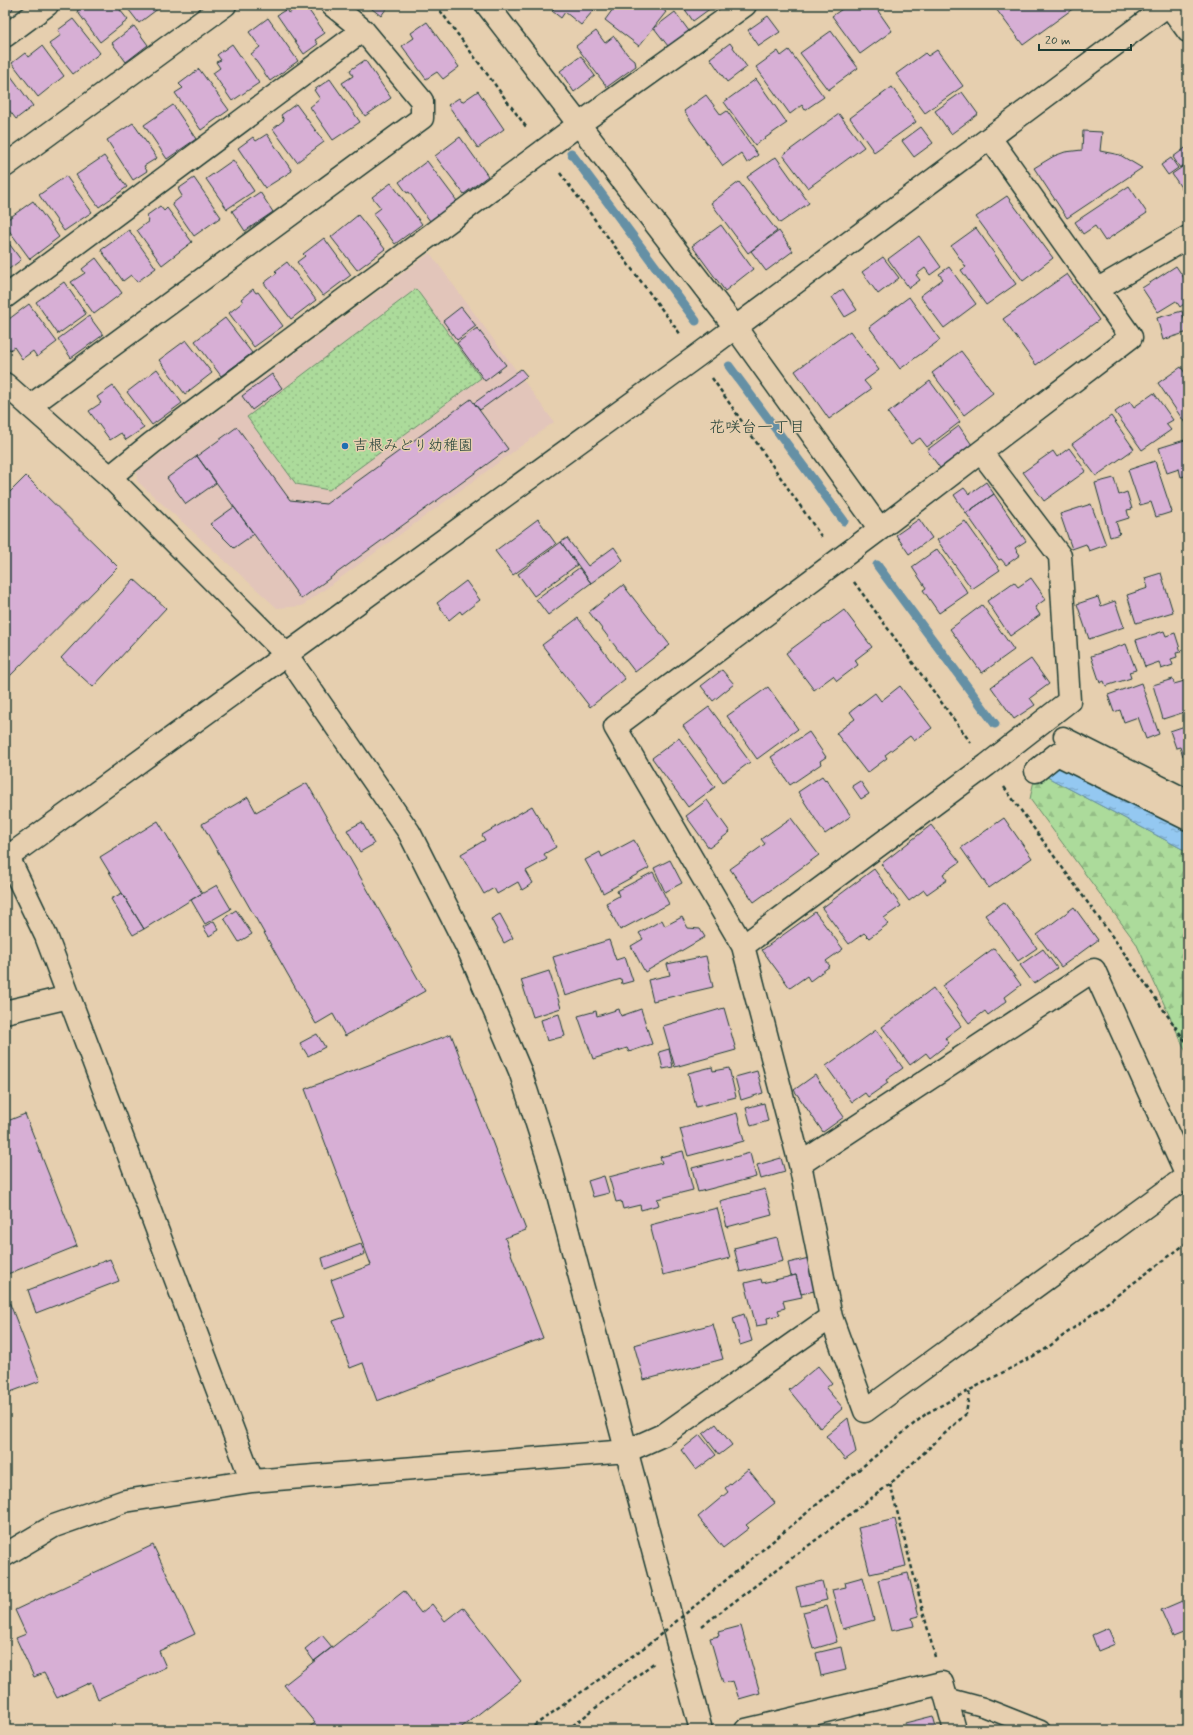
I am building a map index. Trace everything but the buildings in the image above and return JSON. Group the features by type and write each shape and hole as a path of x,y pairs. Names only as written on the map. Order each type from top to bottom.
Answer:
{"street":[{"path":"5,36 47,5"},
{"path":"5,166 225,5"},
{"path":"30,406 422,118 422,101 363,30 332,5"},
{"path":"487,5 735,328 880,529"},
{"path":"110,477 158,438 578,125 746,5"},
{"path":"252,1481 46,936 7,854 697,356 1168,5 1188,31"},
{"path":"5,297 363,30"},
{"path":"800,1164 1094,970 1187,1176 865,1411 832,1317 800,1164 743,946 615,727 880,529 1131,338 1098,289 990,138"},
{"path":"1098,289 1188,236"},
{"path":"5,384 110,477 286,654 410,832 470,953 517,1064 550,1161 701,1730"},
{"path":"743,946 987,765 1069,701 1060,556 981,452"},
{"path":"1036,771 1057,754 1188,820"},
{"path":"5,1012 69,997"},
{"path":"5,1555 54,1526 125,1501 252,1481 627,1451 665,1434 832,1317"},
{"path":"746,1730 944,1690 955,1730"}],"lane":[{"path":"1063,736 1188,799"},
{"path":"944,1690 1041,1730"}],"path":[{"path":"436,5 697,356 838,560 1122,950 1188,1045"},
{"path":"528,1730 649,1644 927,1413 1043,1351 1188,1242"},
{"path":"567,1730 678,1642 890,1484 966,1414 970,1389"},
{"path":"890,1484 944,1690"}],"shaded area":[{"name":"吉根みどり幼稚園","path":"430,253 554,422 302,606 277,608 137,481 137,471"}],"green space":[{"path":"416,289 481,378 329,490 296,484 247,417"},
{"path":"1036,771 1188,852 1188,1056 1136,943 1030,799"}],"water":[{"path":"1047,762 1188,819 1188,852 1036,771"}],"waterway":[{"path":"571,153 696,321"},
{"path":"729,366 844,521"},
{"path":"877,565 995,724"}],"place":[{"name":"吉根みどり幼稚園","path":"345,446"}],"district":[{"name":"花咲台一丁目","path":"757,427"}]}
